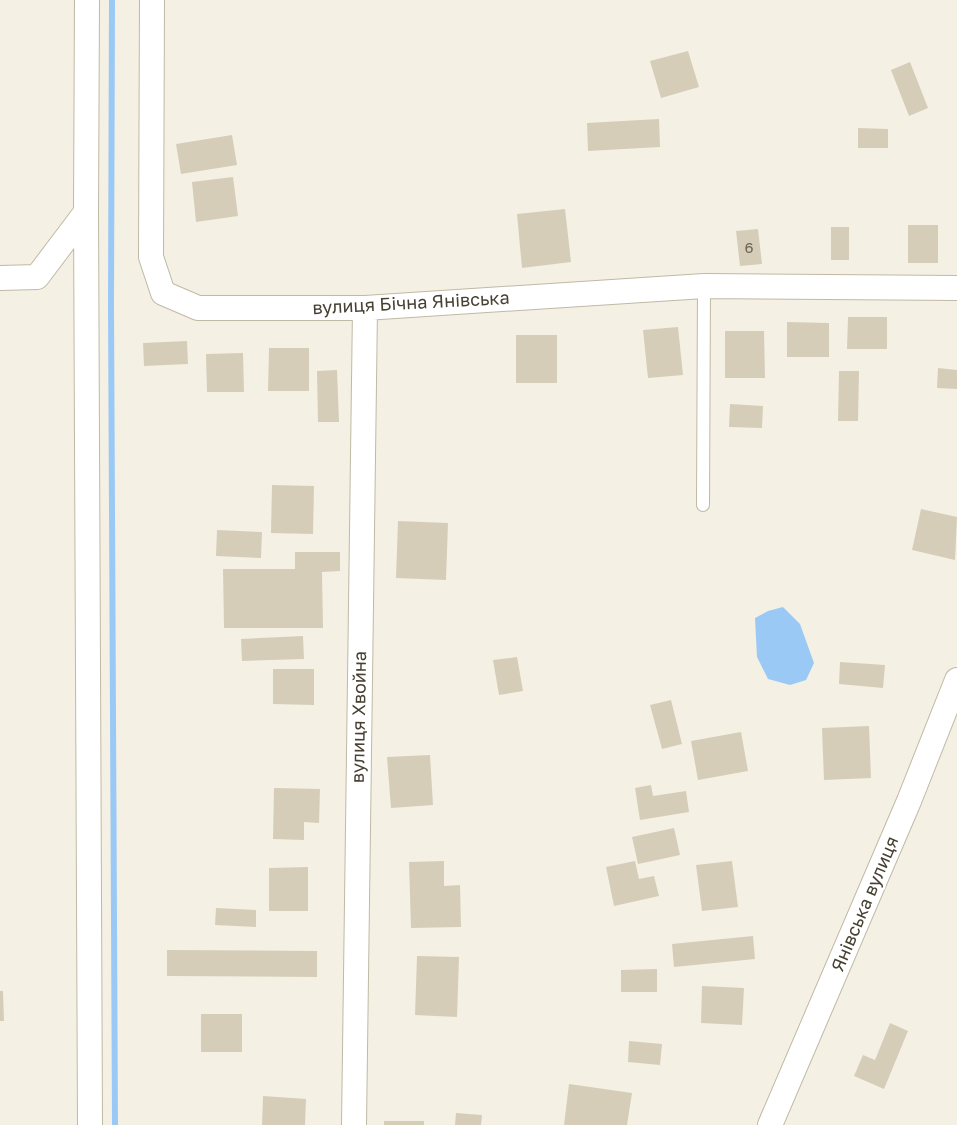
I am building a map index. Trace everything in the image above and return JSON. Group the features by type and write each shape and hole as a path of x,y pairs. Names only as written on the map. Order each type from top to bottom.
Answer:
{"street":[{"path":"87,0 90,1125"},
{"name":"вулиця Бічна Янівська","path":"152,0 151,257 163,293 198,308 365,308 704,286 957,288"},
{"path":"0,278 37,277 86,212"},
{"name":"вулиця Хвойна","path":"354,1125 365,308"},
{"name":"Янівська вулиця","path":"770,1125 909,801 957,680"}],"lane":[{"path":"703,505 704,286"}],"water":[{"path":"783,607 800,624 814,663 806,680 790,685 768,679 757,657 755,618"}],"building":[{"path":"688,51 699,87 661,98 650,61"},
{"path":"910,62 928,108 909,116 891,70"},
{"path":"659,119 660,147 588,151 587,123"},
{"path":"858,128 888,129 888,148 858,148"},
{"path":"232,135 237,165 181,174 176,144"},
{"path":"233,177 238,216 196,222 192,182"},
{"path":"565,209 571,262 522,268 517,214"},
{"path":"908,225 938,225 938,263 908,263"},
{"path":"831,227 849,227 849,260 831,260"},
{"path":"758,229 762,264 740,266 736,231"},
{"path":"848,317 887,317 887,349 847,349"},
{"path":"787,322 829,323 829,357 787,357"},
{"path":"678,327 683,375 648,378 643,330"},
{"path":"725,331 764,331 765,378 725,378"},
{"path":"516,335 557,335 557,383 516,383"},
{"path":"187,341 188,364 144,366 143,343"},
{"path":"269,348 309,348 309,391 268,391"},
{"path":"243,353 244,392 207,392 206,354"},
{"path":"938,368 957,370 957,389 937,388"},
{"path":"337,370 339,422 318,422 317,371"},
{"path":"839,371 859,371 858,421 838,421"},
{"path":"730,404 763,406 762,428 729,427"},
{"path":"272,485 314,486 313,534 271,533"},
{"path":"921,509 957,517 955,560 912,550"},
{"path":"398,521 448,523 446,580 396,578"},
{"path":"217,530 262,532 261,558 216,556"},
{"path":"295,552 340,552 340,571 322,572 323,628 224,628 223,569 295,569"},
{"path":"303,636 304,659 242,661 241,639"},
{"path":"517,657 523,691 499,695 493,660"},
{"path":"840,662 885,665 883,688 839,684"},
{"path":"273,669 314,669 314,705 273,704"},
{"path":"671,700 682,744 662,749 650,705"},
{"path":"869,726 871,778 824,780 822,728"},
{"path":"741,732 748,771 698,780 691,741"},
{"path":"430,755 433,805 391,808 387,757"},
{"path":"651,785 653,796 686,791 689,812 640,820 635,788"},
{"path":"274,788 320,789 319,823 304,822 304,840 273,839"},
{"path":"674,828 680,855 638,864 632,837"},
{"path":"444,861 444,886 460,885 461,927 411,928 409,862"},
{"path":"635,861 639,879 654,876 659,896 614,906 606,867"},
{"path":"732,861 738,907 702,911 696,865"},
{"path":"308,867 308,911 269,911 269,868"},
{"path":"216,908 256,910 256,927 215,925"},
{"path":"753,936 755,959 674,967 672,944"},
{"path":"167,950 317,951 317,977 167,976"},
{"path":"417,956 459,957 457,1017 415,1015"},
{"path":"657,969 657,992 621,992 621,970"},
{"path":"702,986 744,988 742,1025 701,1023"},
{"path":"0,991 3,991 4,1021 0,1021"},
{"path":"201,1014 242,1014 242,1052 201,1052"},
{"path":"890,1023 908,1031 884,1089 854,1076 863,1055 875,1060"},
{"path":"629,1041 662,1044 660,1065 628,1062"},
{"path":"569,1084 632,1093 627,1125 564,1125"},
{"path":"263,1096 306,1099 305,1125 262,1125"},
{"path":"456,1113 482,1115 481,1125 455,1125"},
{"path":"384,1121 424,1121 424,1125 384,1125"}],"waterway":[{"path":"112,0 111,307 115,1125"}]}
